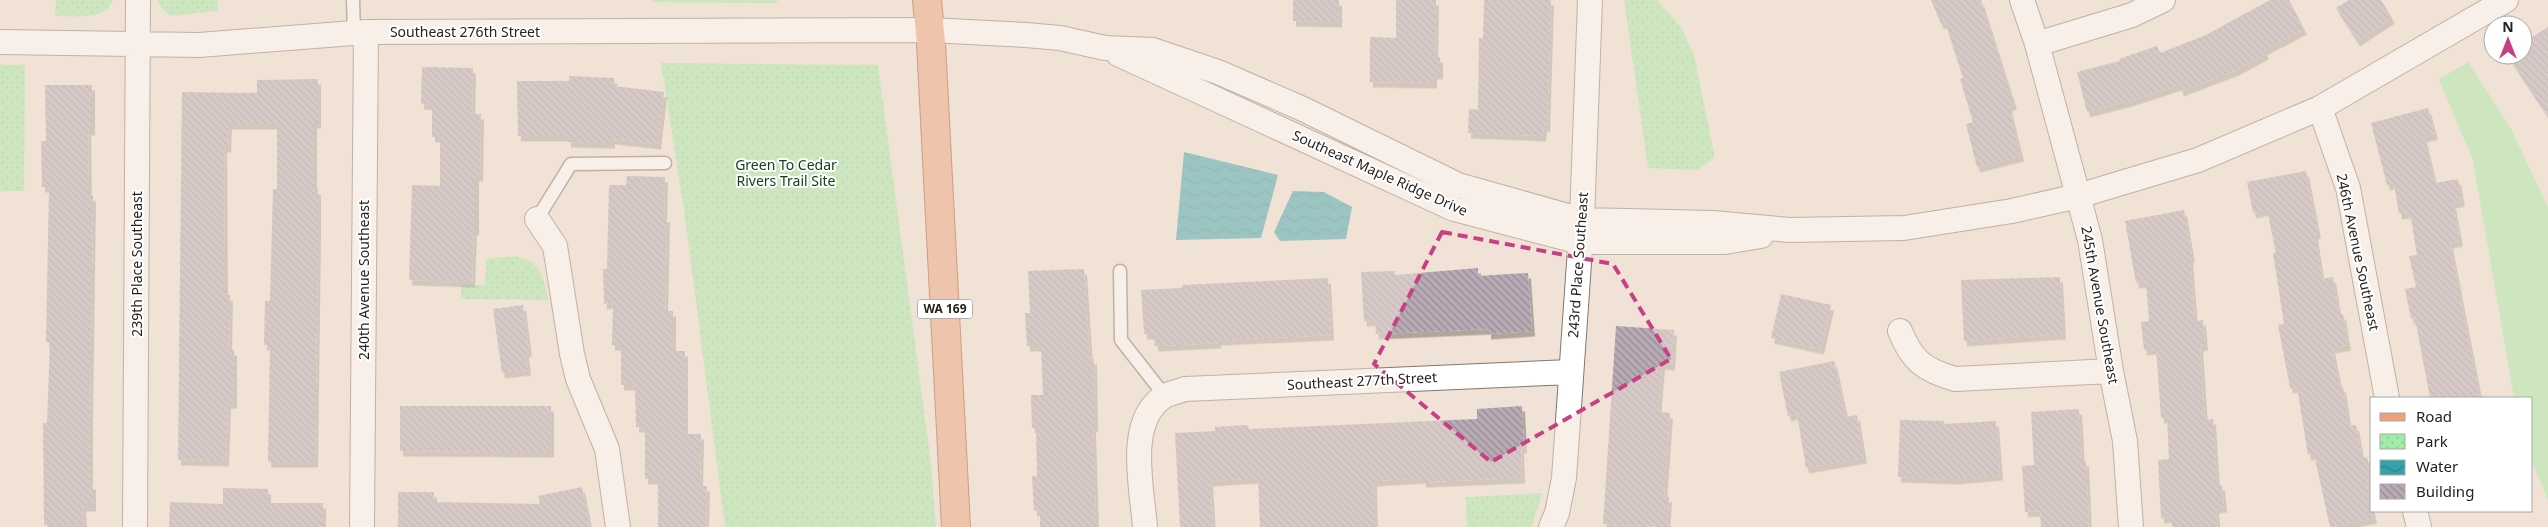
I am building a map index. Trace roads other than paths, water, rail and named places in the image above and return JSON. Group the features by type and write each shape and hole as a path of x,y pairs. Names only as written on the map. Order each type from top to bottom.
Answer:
{"main road":[{"name":"WA 169","path":"926,0 930,30 956,527"}],"street":[{"name":"239th Place Southeast","path":"135,527 138,0"},
{"name":"243rd Place Southeast","path":"1551,527 1557,513 1564,478 1581,231 1590,0"},
{"name":"245th Avenue Southeast","path":"2022,0 2037,44 2090,240 2111,371 2125,441 2131,527"},
{"path":"2037,44 2132,15 2163,0"},
{"name":"Southeast Maple Ridge Drive","path":"930,30 1060,38 1105,48 1153,50 1218,72 1302,109 1458,185 1581,231 1713,223 1789,230 1904,228 2012,211 2078,196 2198,160 2320,108 2506,0"},
{"name":"Southeast 276th Street","path":"0,42 199,45 360,33 930,30"},
{"name":"240th Avenue Southeast","path":"360,33 362,527"},
{"name":"246th Avenue Southeast","path":"2320,108 2348,188 2387,397"},
{"path":"537,219 555,246 572,354 578,379 607,449 618,527"},
{"path":"1900,331 1908,350 1920,364 1934,373 1956,379 2111,371"},
{"name":"Southeast 277th Street","path":"1160,399 1185,389 1570,372"},
{"path":"1145,527 1140,433 1145,417 1160,399"},
{"path":"2415,512 2419,527"}],"lane":[{"path":"353,0 360,33"},
{"path":"537,219 571,164 665,163"},
{"path":"1120,271 1121,340 1160,399"}],"water":[{"path":"1184,152 1278,175 1261,238 1176,240"},
{"path":"1293,191 1324,192 1352,207 1346,239 1280,241 1274,232"}],"park label":[{"name":"Green To Cedar Rivers Trail Site","path":"786,174"}]}
